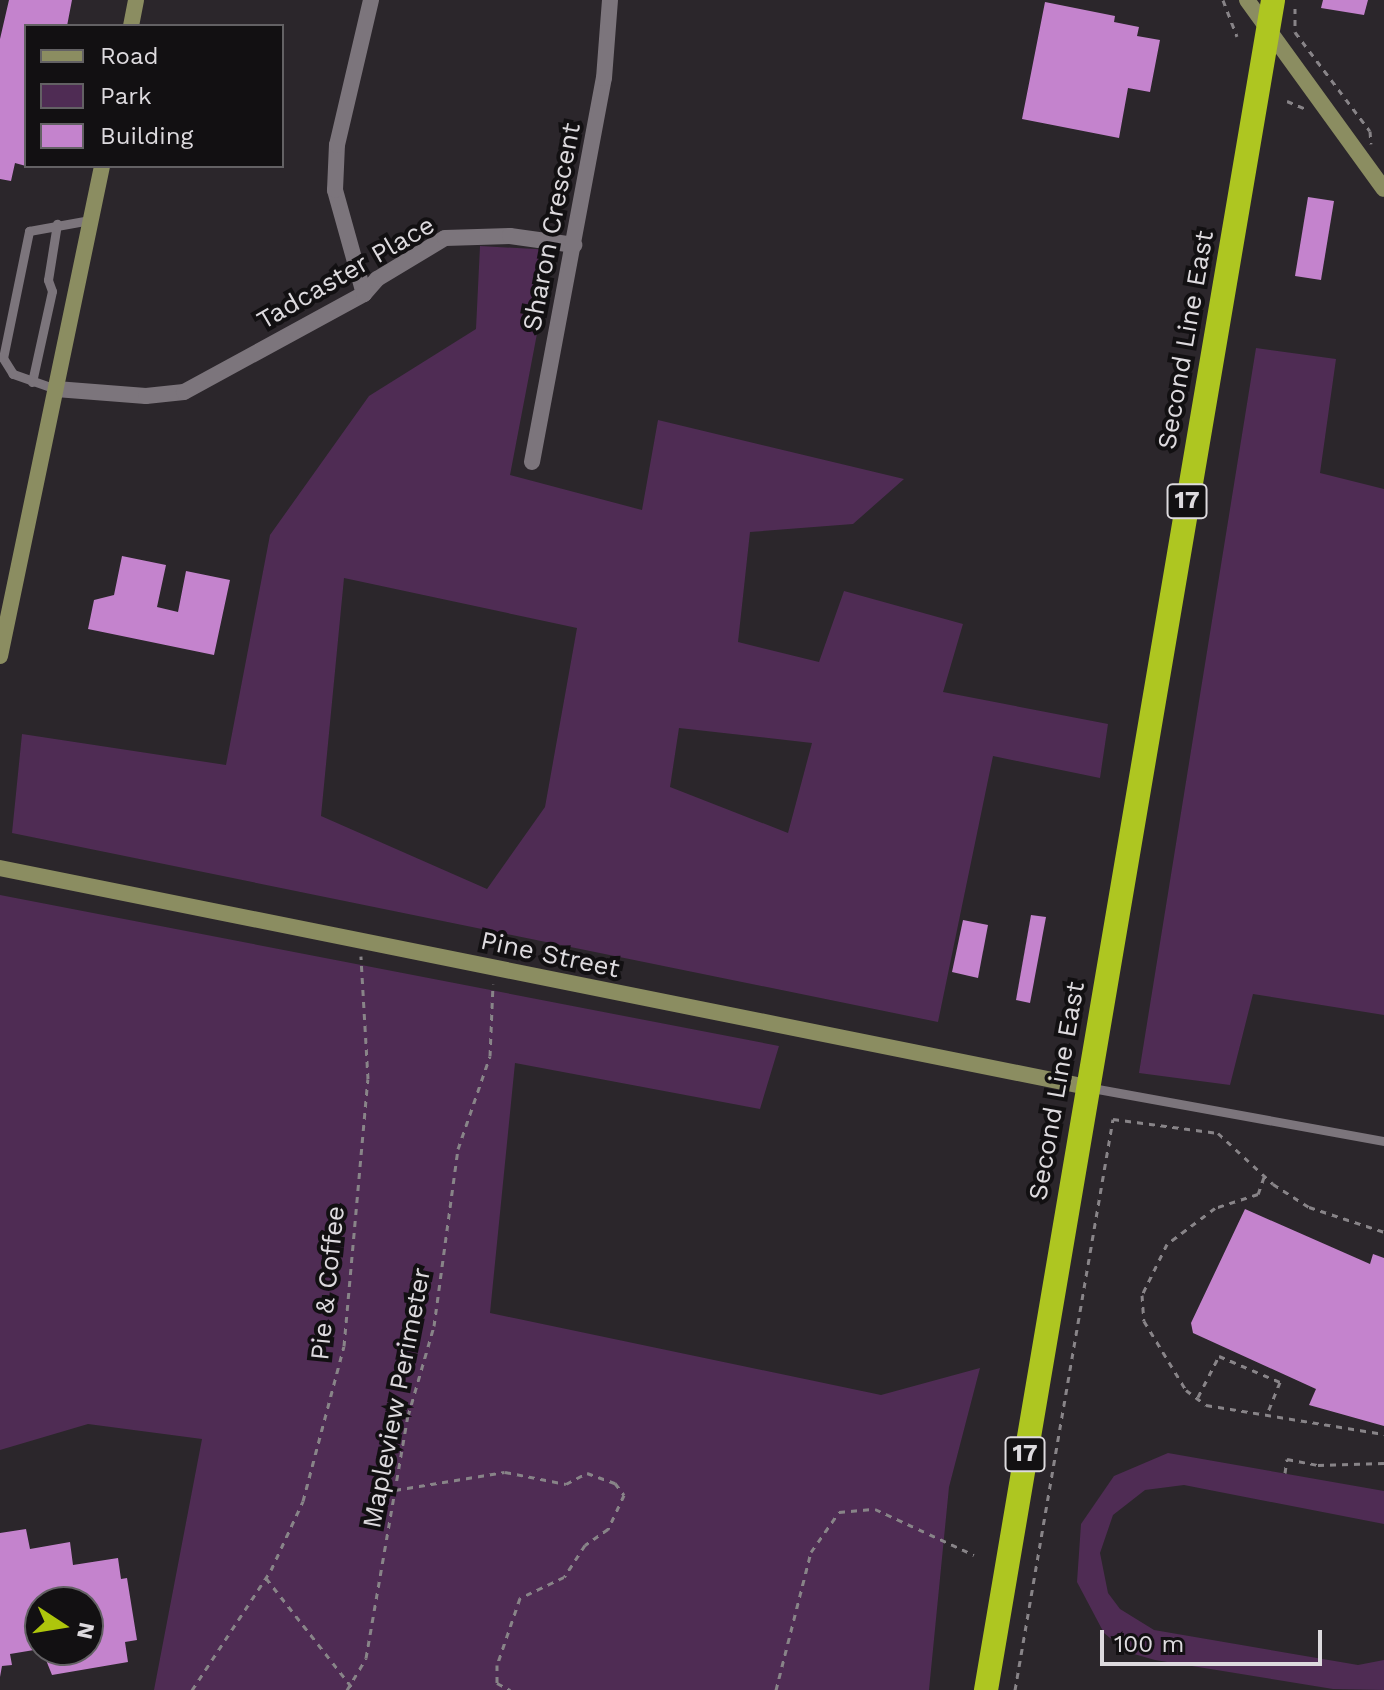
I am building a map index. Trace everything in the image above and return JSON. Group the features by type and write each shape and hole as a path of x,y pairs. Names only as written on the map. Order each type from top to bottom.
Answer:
{"highway":[{"name":"Second Line East","path":"986,1690 1063,1218 1088,1088 1268,29 1284,4"}],"street":[{"path":"131,24 136,0"},
{"path":"364,294 335,190 337,145 371,0"},
{"name":"Sharon Crescent","path":"532,462 604,78 610,0"},
{"path":"1247,0 1384,189"},
{"path":"0,656 102,168"},
{"name":"Tadcaster Place","path":"56,389 146,396 184,392 364,294 377,279 445,238 510,236 574,245"},
{"name":"Pine Street","path":"0,868 1088,1088"}],"lane":[{"path":"56,389 13,374 3,358 29,231 90,220"},
{"path":"32,382 52,291 48,280 57,224"},
{"path":"1088,1088 1384,1141"}],"path":[{"path":"1223,0 1237,36"},
{"path":"1284,4 1295,32 1370,131 1372,151"},
{"name":"Pie & Coffee","path":"192,1690 266,1578 303,1501 344,1346 368,1079 359,967 364,942"},
{"name":"Mapleview Perimeter","path":"347,1690 366,1658 408,1416 434,1326 458,1149 490,1056 493,968"},
{"path":"1015,1690 1113,1119 1218,1133 1264,1177 1309,1207 1384,1232"},
{"path":"1264,1177 1258,1194 1215,1208 1167,1244 1142,1295 1152,1336 1197,1398 1267,1415 1384,1434"},
{"path":"1197,1398 1219,1356 1280,1382 1267,1415"},
{"path":"1285,1473 1287,1459 1318,1465 1384,1463"},
{"path":"395,1490 505,1472 566,1484 587,1473 615,1483 624,1495 608,1529 585,1545 564,1577 520,1598 497,1665 497,1683 510,1690"},
{"path":"776,1690 811,1552 839,1512 875,1509 974,1555"},
{"path":"266,1578 354,1690"}],"green space":[{"path":"480,246 553,250 510,475 642,510 658,420 904,479 853,524 750,532 738,642 819,662 844,591 963,624 943,692 1108,724 1100,778 993,756 938,1022 12,833 22,734 226,765 270,535 369,396 476,329","holes":["344,578 577,628 545,807 487,889 321,816","679,728 812,743 788,833 670,787"]},
{"path":"1256,348 1336,359 1320,473 1384,489 1384,1015 1253,994 1230,1085 1139,1073"},
{"path":"0,895 779,1046 760,1109 515,1063 490,1313 881,1395 980,1368 949,1487 929,1690 154,1690 202,1439 88,1424 0,1450"},
{"path":"1168,1453 1384,1491 1384,1524 1184,1485 1145,1490 1113,1515 1100,1553 1108,1593 1120,1609 1154,1630 1358,1665 1384,1660 1384,1690 1333,1689 1155,1660 1127,1652 1104,1633 1077,1582 1081,1524 1114,1476"}],"building":[{"path":"9,0 72,0 67,24 24,24 24,165 15,163 11,181 0,179 0,39"},
{"path":"1323,0 1368,0 1364,15 1321,8"},
{"path":"1045,2 1115,16 1114,22 1139,27 1137,36 1160,40 1150,92 1128,88 1119,138 1022,119"},
{"path":"1308,197 1334,201 1321,280 1295,276"},
{"path":"122,556 166,565 157,607 178,612 186,571 230,580 214,655 88,629 94,600 114,595"},
{"path":"1031,915 1046,917 1030,1003 1016,1000"},
{"path":"963,920 988,925 978,978 952,972"},
{"path":"1245,1209 1370,1264 1373,1254 1384,1258 1384,1426 1309,1405 1316,1389 1193,1333 1191,1323"},
{"path":"26,1529 30,1549 70,1542 73,1565 118,1558 121,1579 127,1578 137,1640 125,1642 128,1662 52,1675 48,1666 104,1666 104,1586 24,1586 24,1652 10,1654 12,1665 2,1666 0,1677 0,1533"}]}
